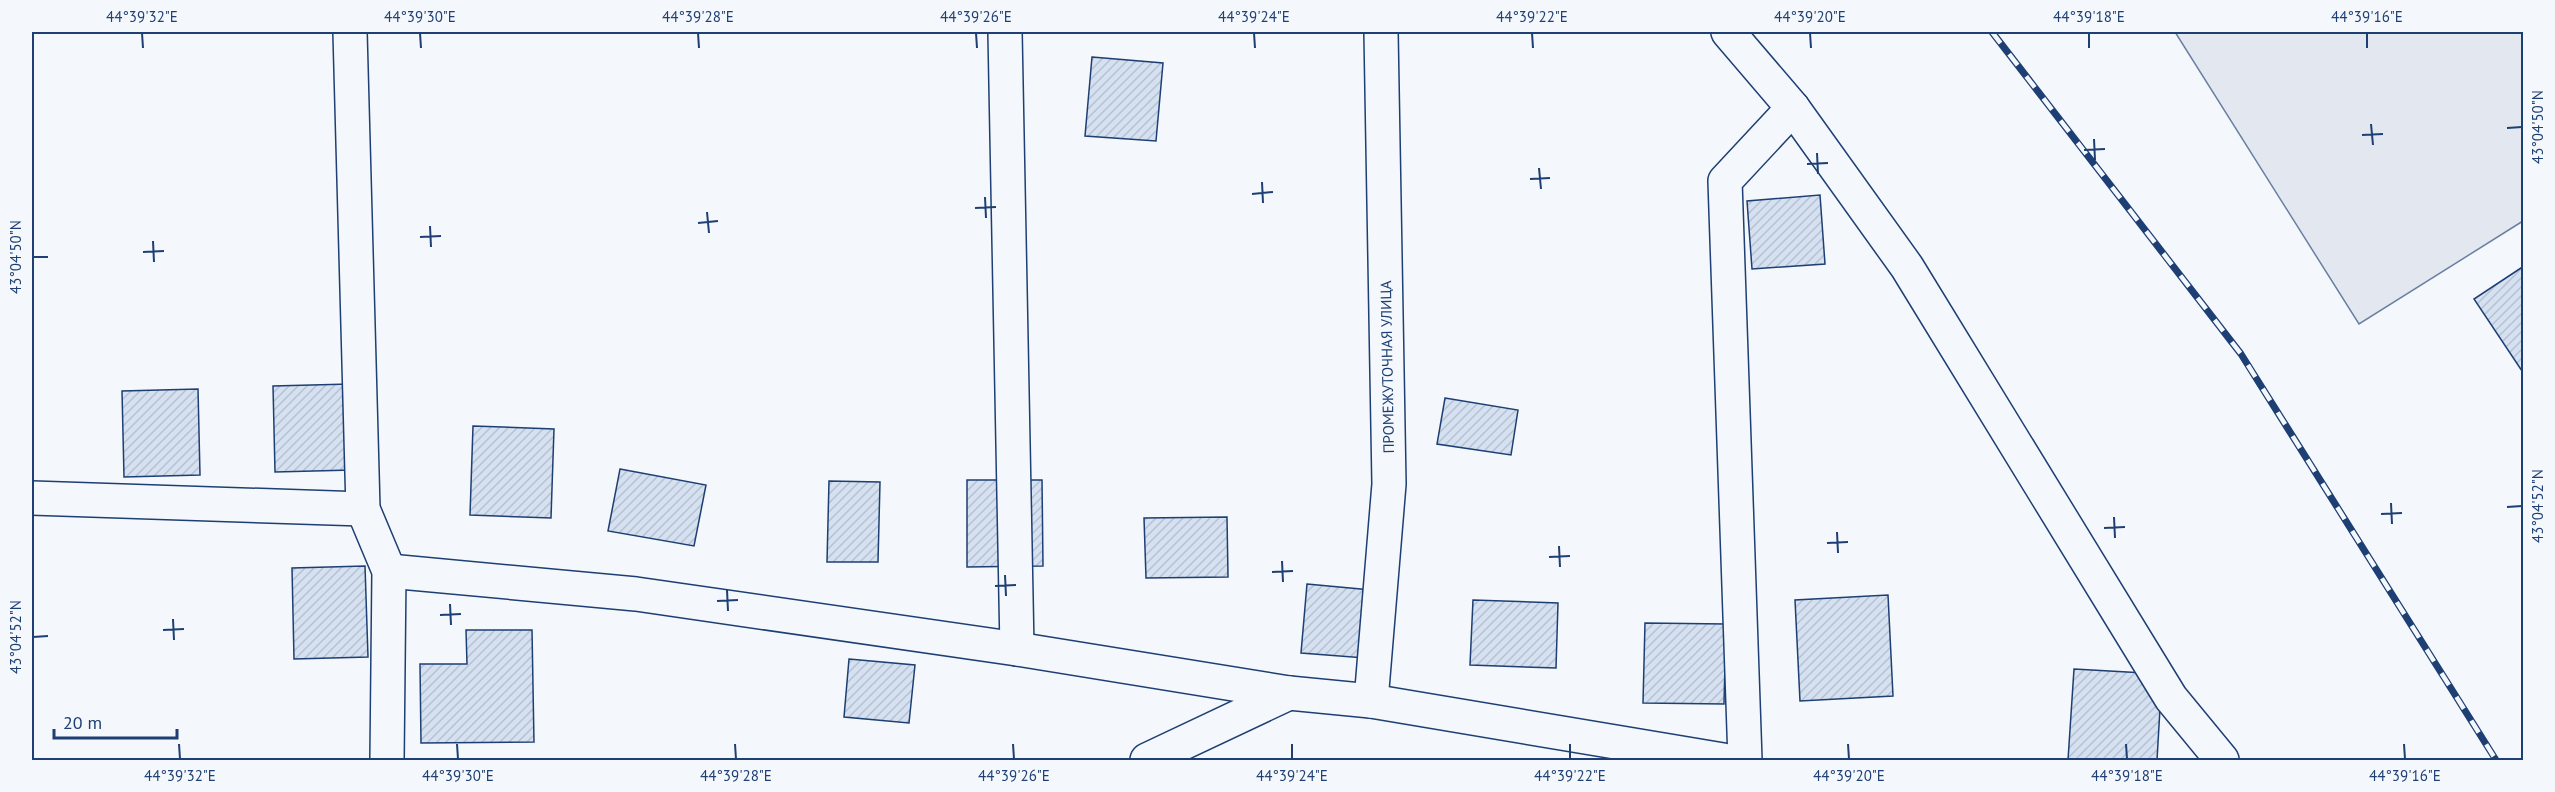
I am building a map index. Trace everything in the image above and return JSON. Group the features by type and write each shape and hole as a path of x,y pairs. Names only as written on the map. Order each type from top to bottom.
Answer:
{"street":[{"path":"350,32 363,509 389,571 387,760"},
{"path":"1005,32 1017,649"},
{"name":"ПРОМЕЖУТОЧНАЯ УЛИЦА","path":"1371,701 1389,484 1381,32"},
{"path":"1728,32 1793,108 1907,267 2171,698 2222,760"},
{"path":"1745,760 1725,181 1793,108"},
{"path":"32,498 363,509"},
{"path":"389,571 636,594 1017,649 1289,693 1371,701 1723,760"},
{"path":"1147,760 1289,693"}],"shaded area":[{"path":"2175,32 2523,32 2523,221 2359,324"}],"building":[{"path":"1092,57 1163,63 1156,141 1085,136"},
{"path":"1820,195 1825,264 1752,269 1747,201"},
{"path":"2524,266 2524,374 2474,299"},
{"path":"350,384 352,470 275,472 273,386"},
{"path":"198,389 200,475 124,477 122,391"},
{"path":"1445,398 1518,410 1511,455 1437,444"},
{"path":"473,426 554,429 551,518 470,515"},
{"path":"620,469 706,485 694,546 608,531"},
{"path":"967,480 1042,480 1043,566 967,567"},
{"path":"829,481 880,482 878,562 827,562"},
{"path":"1227,517 1228,577 1146,578 1144,518"},
{"path":"365,566 368,657 294,659 292,568"},
{"path":"1307,584 1371,590 1365,658 1301,653"},
{"path":"1888,595 1893,696 1800,701 1795,600"},
{"path":"1473,600 1558,603 1556,668 1470,665"},
{"path":"1645,623 1726,624 1724,704 1643,703"},
{"path":"466,630 532,630 534,742 421,743 420,664 467,664"},
{"path":"849,659 915,665 909,723 844,717"},
{"path":"2074,669 2162,674 2157,760 2068,760"}],"railway":[{"path":"1992,32 2241,354 2496,760"}]}
